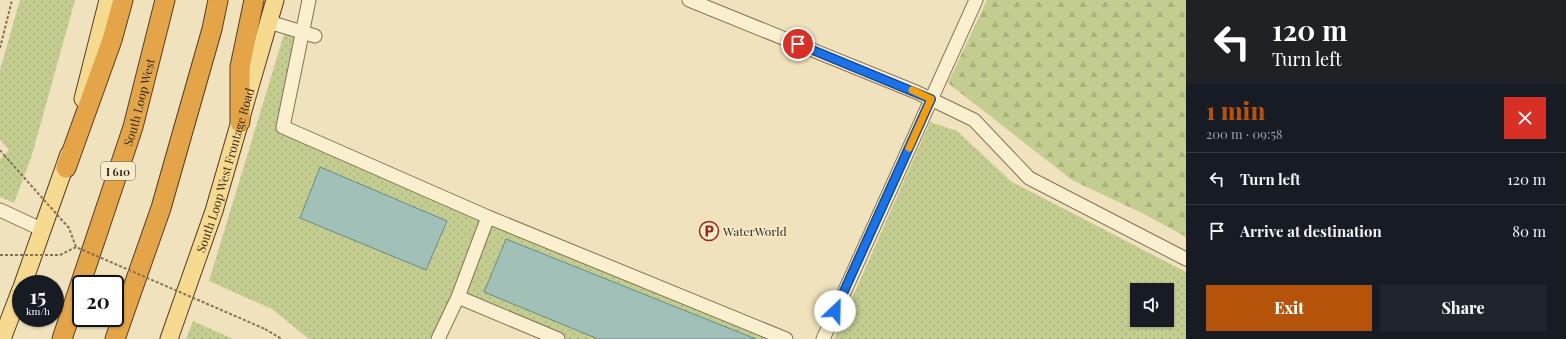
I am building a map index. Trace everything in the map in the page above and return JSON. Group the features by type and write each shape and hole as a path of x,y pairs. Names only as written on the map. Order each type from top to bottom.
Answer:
{"highway":[{"path":"66,168 112,40 123,0"},
{"name":"South Loop West","path":"62,339 133,126 165,0"},
{"path":"115,339 161,208 212,29 218,0"},
{"path":"240,122 240,67 254,0"}],"main road":[{"path":"26,275 66,168 108,0"},
{"name":"South Loop West Frontage Road","path":"169,339 214,211 275,0"},
{"path":"2,339 12,313"}],"lane":[{"path":"309,0 309,34 283,127 488,217 786,339"},
{"path":"690,0 931,99 974,120 1029,178 1186,259"},
{"path":"823,339 976,0"},
{"path":"269,22 309,34"},
{"path":"0,210 44,230"},
{"path":"438,339 458,297 488,217"},
{"path":"458,297 558,339"}],"path":[{"path":"0,48 12,0"},
{"path":"0,150 69,228 76,247 265,329 282,339"},
{"path":"0,255 60,255 76,247"}],"green space":[{"path":"20,0 75,0 32,155 14,203 0,197 0,159 9,150 0,140 0,70"},
{"path":"987,0 1186,0 1186,237 1144,214 1072,180 948,83"},
{"path":"285,31 302,33 283,127 786,339 558,339 458,297 436,339 309,339 272,309 209,281"},
{"path":"930,122 957,131 1012,182 1186,272 1186,339 834,339"},
{"path":"193,321 233,339 186,339"}],"water":[{"path":"320,167 447,221 426,270 300,218"},
{"path":"506,239 756,339 598,339 484,292"}],"slow traffic":[{"path":"909,148 931,99 912,90"}],"place":[{"name":"WaterWorld","path":"709,231"}],"route":[{"path":"798,44 931,99 835,311"}]}
